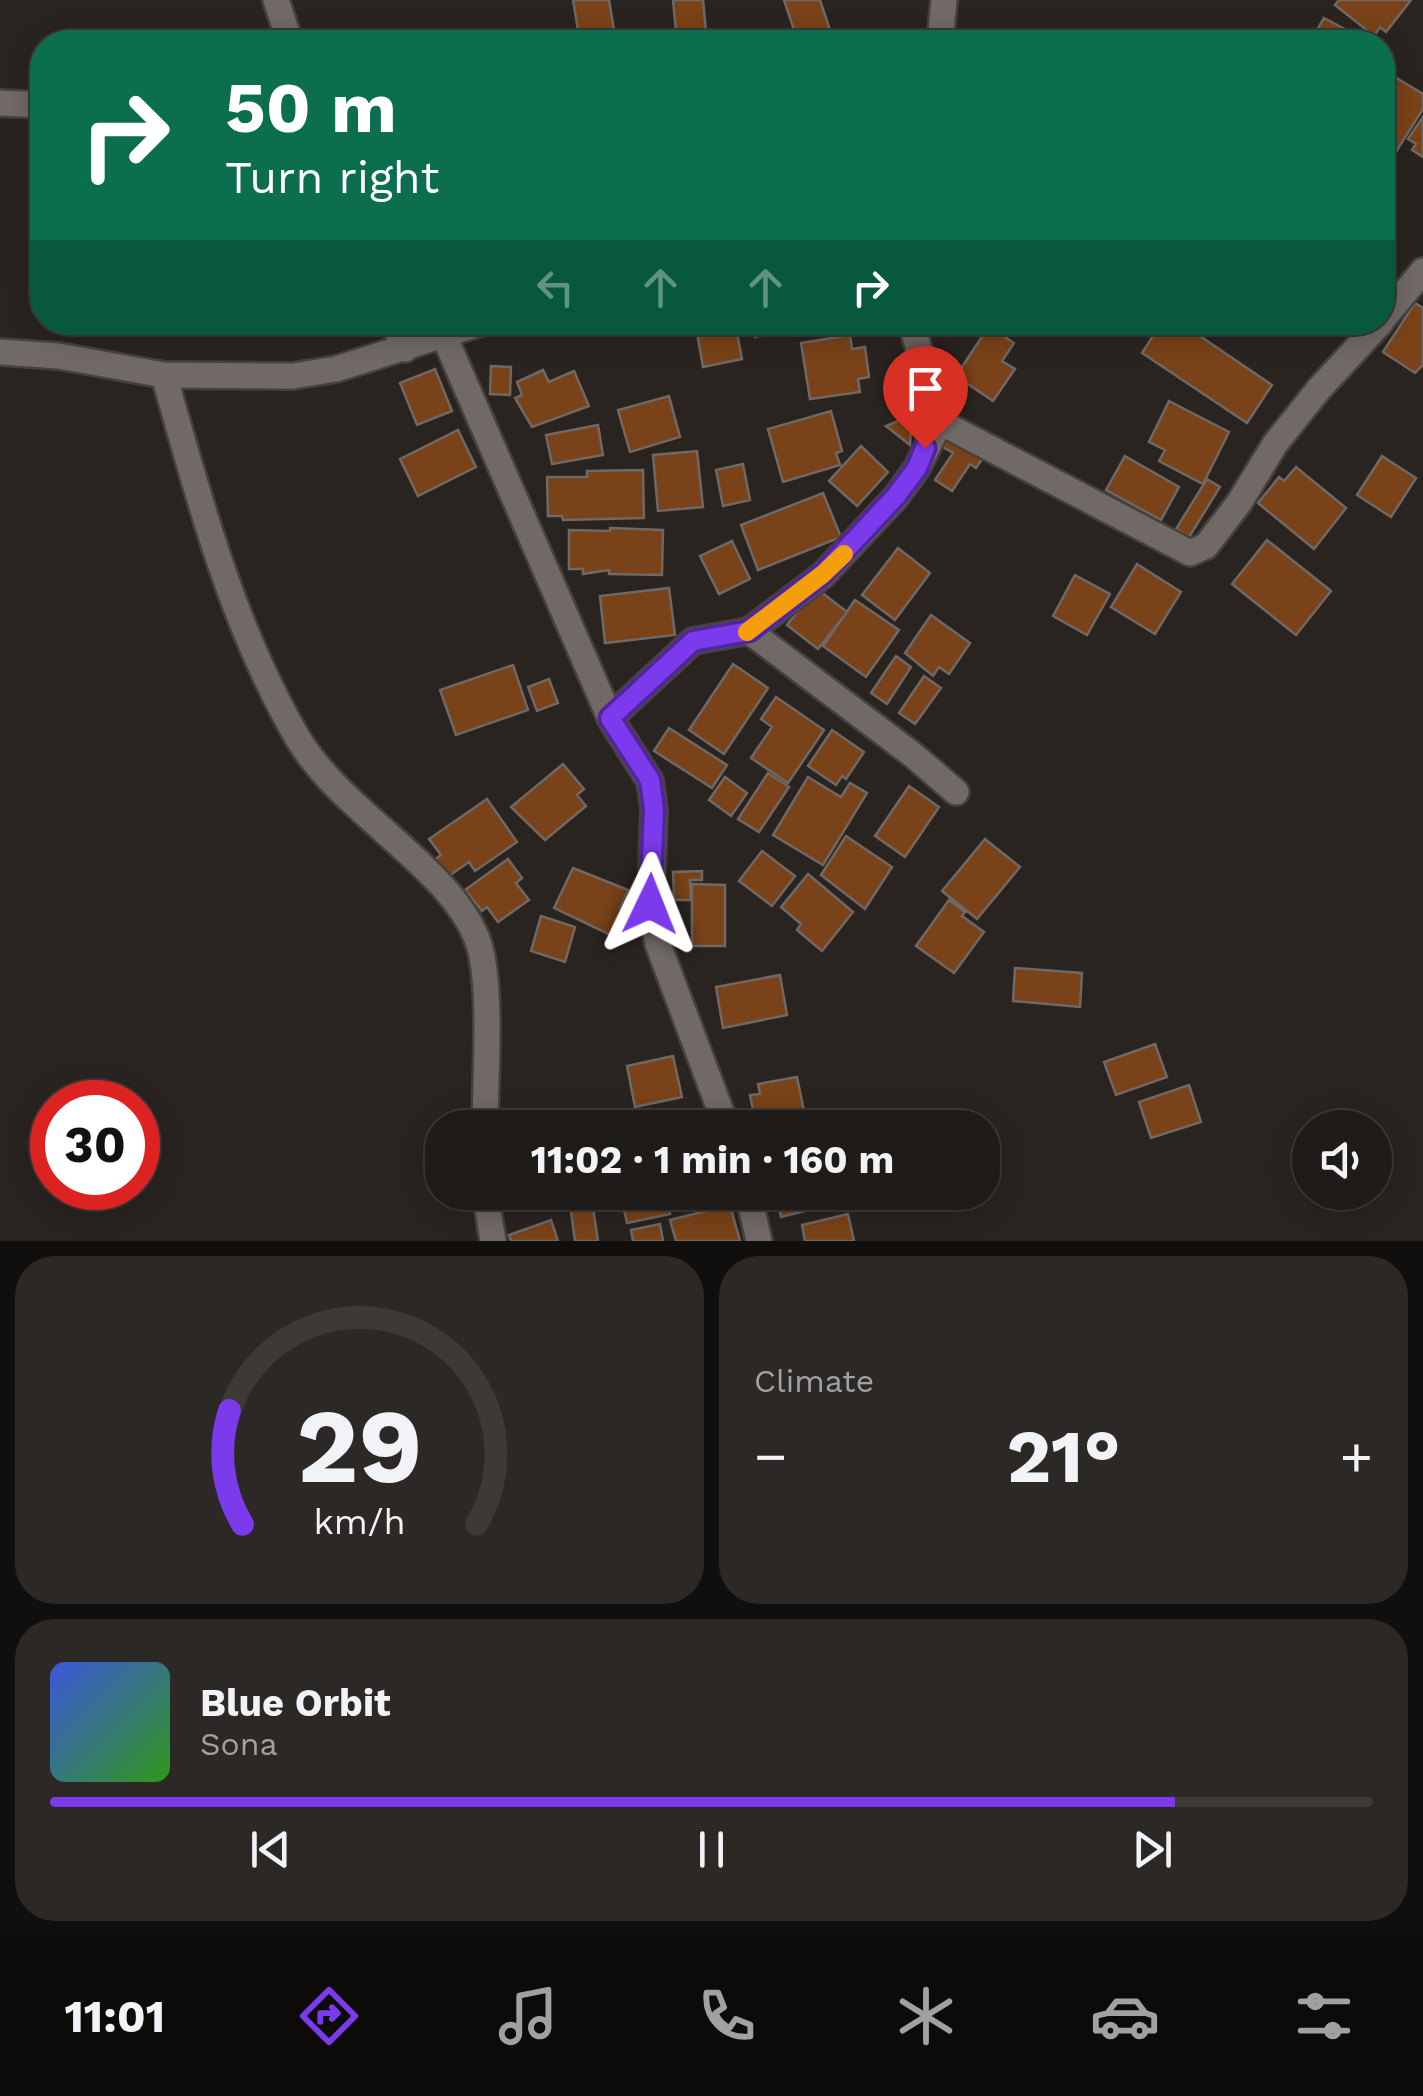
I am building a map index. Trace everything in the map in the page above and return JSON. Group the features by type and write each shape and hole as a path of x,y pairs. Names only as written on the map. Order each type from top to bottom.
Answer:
{"street":[{"path":"276,0 286,30"},
{"path":"941,30 944,0"},
{"path":"0,103 30,104"},
{"path":"1395,305 1423,271"},
{"path":"399,335 405,349"},
{"path":"0,352 59,356 164,375 293,376 336,369 452,335"},
{"path":"610,718 693,641 749,631 823,574 859,538 917,468 940,422 915,335"},
{"path":"940,422 1190,552 1206,546 1240,503 1274,444 1369,335"},
{"path":"445,338 610,718 650,780 654,809 650,904 658,944 721,1110"},
{"path":"164,375 201,508 246,634 298,738 334,787 452,897 478,939 484,976 485,1110"},
{"path":"749,631 956,792"},
{"path":"488,1210 492,1241"},
{"path":"752,1210 760,1241"}],"building":[{"path":"573,0 609,0 614,30 578,30"},
{"path":"673,0 703,0 706,30 676,30"},
{"path":"784,0 820,0 830,30 794,30"},
{"path":"1339,0 1411,0 1388,30 1366,30 1335,5"},
{"path":"1324,18 1347,30 1317,30"},
{"path":"1395,77 1423,94 1423,109 1395,153"},
{"path":"1423,117 1423,157 1412,150 1416,144 1408,139"},
{"path":"1415,303 1423,308 1423,365 1415,373 1383,352"},
{"path":"697,335 737,335 742,359 703,367"},
{"path":"850,335 852,349 865,347 869,377 858,379 860,392 810,399 801,343"},
{"path":"983,335 1002,335 1014,343 1002,361 1015,369 993,401 956,376"},
{"path":"1154,335 1198,335 1272,385 1247,423 1142,353"},
{"path":"491,366 511,367 510,395 490,394"},
{"path":"435,369 452,411 417,425 400,383"},
{"path":"543,370 549,382 574,371 589,406 532,427 515,398 522,395 517,382"},
{"path":"669,396 680,437 630,452 618,410"},
{"path":"1169,401 1229,432 1203,484 1159,461 1165,450 1149,442"},
{"path":"831,411 842,451 836,453 840,465 783,482 768,429"},
{"path":"912,415 910,445 886,426"},
{"path":"598,425 603,455 552,464 546,435"},
{"path":"458,430 476,467 418,496 400,459"},
{"path":"949,437 982,459 976,468 970,464 952,491 935,480 953,453 943,447"},
{"path":"861,446 888,472 857,506 829,481"},
{"path":"697,451 703,507 658,511 653,455"},
{"path":"1125,456 1179,487 1161,520 1106,490"},
{"path":"1382,456 1416,478 1391,517 1357,495"},
{"path":"743,464 750,500 723,506 716,470"},
{"path":"1296,467 1346,508 1314,549 1258,503 1279,477 1284,481"},
{"path":"643,470 644,518 563,520 562,516 548,516 547,477 587,477 587,471"},
{"path":"1207,479 1220,487 1189,537 1176,529"},
{"path":"823,493 841,537 758,570 741,525"},
{"path":"569,530 663,530 662,575 609,574 609,570 583,574 583,569 569,569"},
{"path":"1267,540 1331,591 1296,635 1232,584"},
{"path":"732,541 750,579 719,594 700,556"},
{"path":"898,548 930,573 895,620 862,595"},
{"path":"1137,564 1181,592 1155,634 1111,607"},
{"path":"1075,575 1110,594 1087,635 1053,616"},
{"path":"669,588 675,635 605,643 600,596"},
{"path":"816,588 847,612 818,649 787,625"},
{"path":"855,600 899,630 866,677 823,646"},
{"path":"931,615 970,643 949,674 939,667 933,676 905,653"},
{"path":"896,656 911,667 887,704 871,693"},
{"path":"733,664 768,688 724,754 689,730"},
{"path":"513,665 528,710 456,735 440,690"},
{"path":"924,676 941,688 915,724 899,713"},
{"path":"549,679 558,703 537,711 528,687"},
{"path":"776,697 824,730 788,783 751,758 772,727 761,719"},
{"path":"669,728 727,765 712,788 654,751"},
{"path":"832,730 864,752 846,779 842,776 836,785 808,766"},
{"path":"563,764 584,789 577,795 586,806 545,840 511,807"},
{"path":"768,773 789,787 759,832 738,819"},
{"path":"725,777 747,793 731,816 709,800"},
{"path":"808,777 841,797 850,783 867,793 823,865 773,835"},
{"path":"909,786 939,807 905,857 875,836"},
{"path":"487,799 517,842 475,871 469,862 446,878 434,860 441,855 429,839"},
{"path":"846,836 892,867 865,909 821,875"},
{"path":"985,839 1020,867 977,919 942,891"},
{"path":"762,851 795,876 772,906 739,881"},
{"path":"508,859 522,878 516,883 529,900 498,922 487,907 482,911 465,890"},
{"path":"573,868 628,890 620,908 633,914 621,940 554,908"},
{"path":"702,871 702,880 690,880 691,900 674,900 673,872"},
{"path":"808,874 853,912 822,951 797,930 801,924 781,907"},
{"path":"692,884 725,885 725,946 692,946"},
{"path":"949,900 965,912 962,916 984,932 954,973 916,946"},
{"path":"541,916 575,927 565,962 531,951"},
{"path":"1015,968 1082,973 1080,1007 1013,1001"},
{"path":"780,975 787,1015 723,1028 716,987"},
{"path":"1155,1044 1167,1077 1116,1095 1104,1062"},
{"path":"673,1056 682,1097 635,1107 627,1066"},
{"path":"797,1077 804,1110 753,1110 750,1095 760,1094 758,1084"},
{"path":"1189,1085 1201,1122 1151,1138 1139,1102"},
{"path":"571,1210 593,1210 598,1241 575,1241"},
{"path":"624,1210 669,1210 670,1214 627,1223"},
{"path":"710,1210 731,1210 740,1241 676,1241 670,1220"},
{"path":"779,1210 808,1210 781,1217"},
{"path":"848,1214 854,1241 805,1241 802,1225"},
{"path":"551,1220 558,1241 511,1241 509,1235"},
{"path":"660,1224 663,1241 633,1241 631,1230"}],"slow traffic":[{"path":"747,632 844,554"}],"route":[{"path":"650,904 654,809 650,780 610,718 693,641 749,631 823,574 896,496 917,468 925,448"}]}
